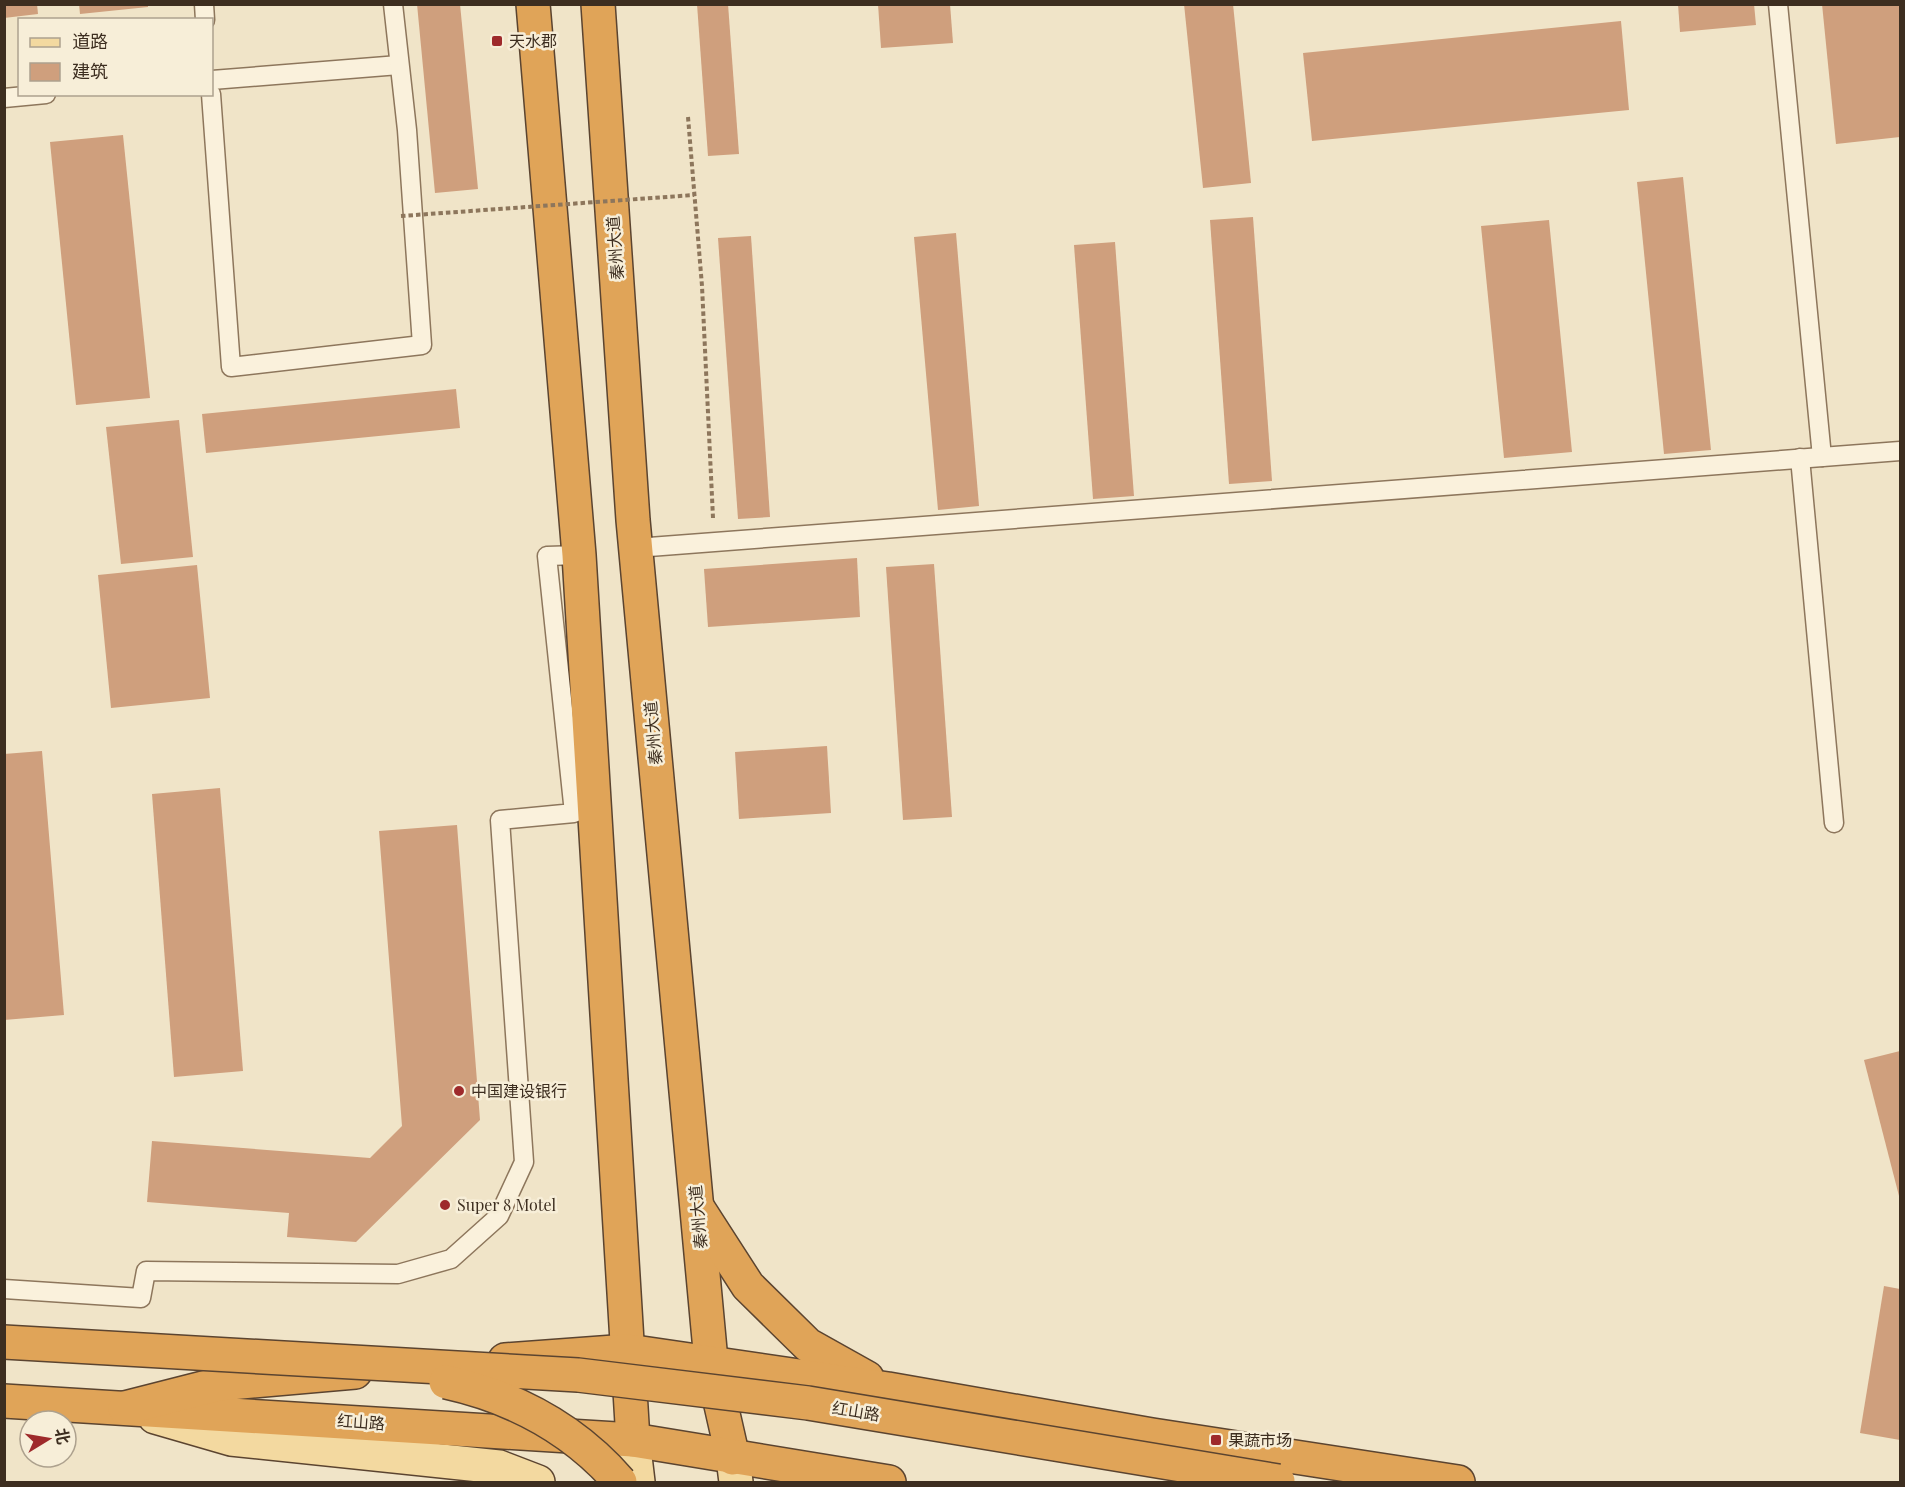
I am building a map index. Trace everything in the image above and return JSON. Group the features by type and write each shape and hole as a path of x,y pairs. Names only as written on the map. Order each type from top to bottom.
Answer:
{"highway":[{"path":"532,4 579,555 633,1440"},
{"name":"秦州大道","path":"598,4 636,548 711,1361 737,1474"},
{"path":"697,1206 748,1286 808,1346 888,1389"},
{"name":"红山路","path":"4,1342 578,1375 808,1403 1281,1482"},
{"name":"红山路","path":"125,1408 219,1384 628,1351 711,1361 1152,1435 1458,1482"},
{"path":"349,1361 485,1392 519,1405 582,1444 620,1482"},
{"name":"红山路","path":"4,1401 633,1440 737,1474 888,1482"}],"main road":[{"path":"125,1408 231,1439 499,1467 538,1482"},
{"path":"633,1440 638,1482"}],"lane":[{"path":"211,96 231,367 422,345 407,130 393,4"},
{"path":"1778,4 1822,457"},
{"path":"213,81 399,65"},
{"path":"4,98 25,96"},
{"path":"636,548 1900,451"},
{"path":"1800,458 1834,824"},
{"path":"4,1289 141,1298 146,1271 398,1274 451,1259 499,1216 524,1162 500,820 574,813 547,556 579,555"}],"path":[{"path":"688,117 715,542"},
{"path":"401,216 694,195"}],"building":[{"path":"4,4 37,4 38,14 4,18"},
{"path":"79,4 148,4 148,7 80,14"},
{"path":"417,4 460,4 478,189 435,193"},
{"path":"697,4 728,4 739,154 708,156"},
{"path":"878,4 950,4 953,43 881,48"},
{"path":"1184,4 1233,4 1251,183 1203,188"},
{"path":"1678,4 1754,4 1756,25 1680,32"},
{"path":"1822,4 1900,4 1900,137 1836,144"},
{"path":"1621,21 1629,110 1312,141 1303,53"},
{"path":"123,135 150,398 76,405 50,142"},
{"path":"1683,177 1711,450 1664,454 1637,182"},
{"path":"1253,217 1272,481 1229,484 1210,220"},
{"path":"1549,220 1572,452 1504,458 1481,226"},
{"path":"956,233 979,506 938,510 914,237"},
{"path":"751,236 770,517 738,519 718,238"},
{"path":"1115,242 1134,496 1093,499 1074,245"},
{"path":"456,389 460,428 206,453 202,414"},
{"path":"179,420 193,557 121,564 106,427"},
{"path":"857,558 860,617 708,627 704,569"},
{"path":"934,564 952,817 903,820 886,567"},
{"path":"197,565 210,698 111,708 98,575"},
{"path":"827,746 831,813 739,819 735,752"},
{"path":"42,751 64,1015 4,1020 4,754"},
{"path":"220,788 243,1071 174,1077 152,794"},
{"path":"457,825 480,1120 356,1242 287,1237 289,1213 147,1202 152,1141 370,1158 402,1126 379,831"},
{"path":"1900,1051 1900,1196 1899,1196 1864,1060"},
{"path":"1884,1286 1900,1289 1900,1440 1860,1433"}],"place":[{"name":"天水郡","path":"497,41"},
{"name":"中国建设银行","path":"459,1091"},
{"name":"Super 8 Motel","path":"445,1205"},
{"name":"果蔬市场","path":"1216,1440"}]}
